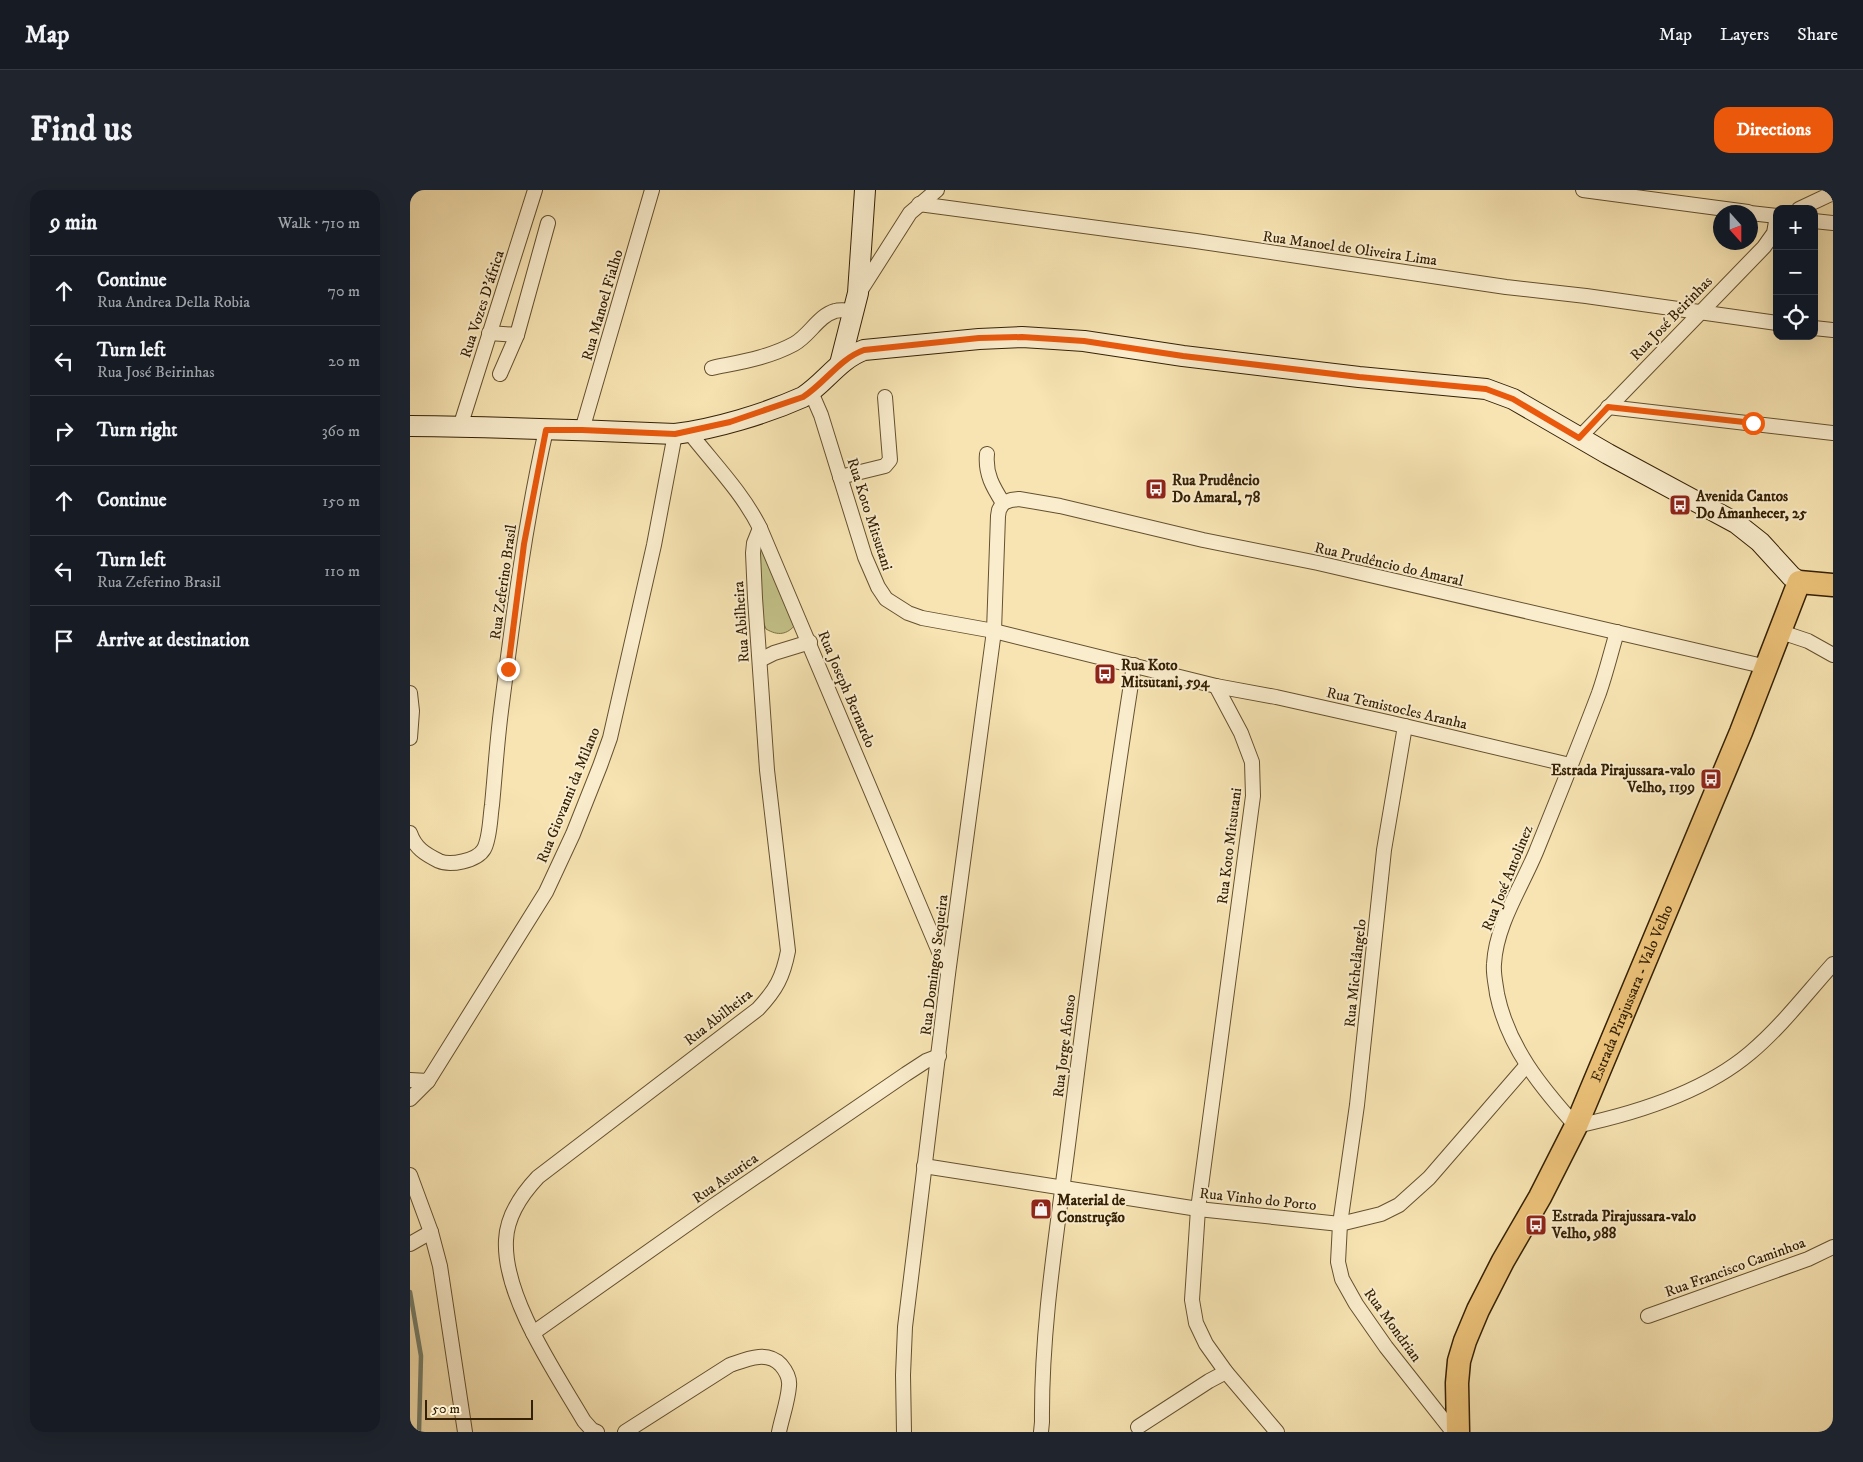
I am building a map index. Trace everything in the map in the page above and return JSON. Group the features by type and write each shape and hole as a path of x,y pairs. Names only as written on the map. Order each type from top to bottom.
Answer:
{"main road":[{"path":"840,364 856,302 865,190"},
{"path":"410,426 682,433 730,422 803,397 812,392 853,353 864,350 919,343 1022,337 1084,341 1183,356 1359,377 1486,389 1513,399 1579,438 1740,527 1760,542 1791,576 1800,582 1833,585"},
{"name":"Estrada Pirajussara - Valo Velho","path":"1458,1432 1457,1383 1465,1341 1498,1269 1540,1197 1576,1126 1767,667 1800,582"}],"street":[{"name":"Rua Vozes D'áfrica","path":"460,427 535,190"},
{"name":"Rua Manoel Fialho","path":"582,430 652,190"},
{"path":"712,368 767,356 794,344 808,335 822,317 856,302 910,213 937,190"},
{"path":"1583,190 1713,208"},
{"path":"1807,205 1833,192"},
{"name":"Rua Manoel de Oliveira Lima","path":"919,204 1773,322"},
{"path":"1758,214 1773,216"},
{"path":"1818,221 1833,223"},
{"path":"500,374 517,335 548,223"},
{"name":"Rua José Beirinhas","path":"1579,438 1764,247 1773,234"},
{"path":"1818,328 1833,330"},
{"path":"489,333 517,335"},
{"name":"Rua Koto Mitsutani","path":"812,392 865,557 878,587 886,599 908,613 922,618 994,631 1216,686 1241,733 1252,762 1253,796 1198,1209 1192,1300 1196,1323 1206,1344 1226,1372 1277,1432"},
{"path":"840,477 884,466 890,460 885,397"},
{"path":"1608,407 1833,433"},
{"name":"Rua Zeferino Brasil","path":"410,833 415,846 422,852 445,864 478,855 486,845 501,711 524,544 546,430"},
{"name":"Rua Joseph Bernardo","path":"682,433 735,486 750,508 760,528 810,642 948,974"},
{"name":"Rua Giovanni da Milano","path":"410,1099 428,1081 546,892 573,834 610,738 654,545 682,433"},
{"path":"987,454 986,466 990,481 1003,503"},
{"name":"Rua Prudêncio do Amaral","path":"1003,503 1019,499 1060,506 1203,540 1318,563 1767,667"},
{"name":"Rua Domingos Sequeira","path":"904,1432 904,1327 948,974 994,631 998,516 1003,503"},
{"name":"Rua Abilheira","path":"597,1432 592,1430 584,1421 533,1333 512,1280 507,1258 506,1239 512,1216 520,1198 538,1177 758,1009 773,993 784,969 788,951 767,770 753,553 754,543 760,528"},
{"name":"Rua José Antolinez","path":"1576,1126 1526,1066 1500,1008 1495,983 1494,964 1501,930 1536,853 1599,692 1617,632"},
{"path":"1781,632 1808,641 1833,655"},
{"path":"760,660 774,653 810,642"},
{"name":"Rua Jorge Afonso","path":"1040,1432 1050,1278 1096,918 1134,665"},
{"name":"Rua Temistocles Aranha","path":"1216,686 1276,697 1570,765"},
{"path":"410,693 412,711 410,738"},
{"name":"Rua Michelângelo","path":"1340,1224 1357,1105 1384,850 1405,726"},
{"path":"1576,1126 1618,1117 1650,1106 1688,1090 1720,1073 1749,1054 1833,964"},
{"name":"Rua Asturica","path":"533,1333 713,1206 906,1074 926,1061 939,1056"},
{"name":"Rua Vinho do Porto","path":"924,1166 1198,1209 1340,1224 1381,1214 1398,1205 1415,1192 1526,1066"},
{"path":"410,1080 428,1081"},
{"path":"410,1175 431,1232 440,1266 465,1432"},
{"name":"Rua Mondrian","path":"1340,1224 1338,1262 1342,1279 1356,1304 1386,1347 1453,1432"},
{"path":"410,1244 431,1232"},
{"name":"Rua Francisco Caminhoa","path":"1648,1316 1808,1259 1833,1247"},
{"path":"625,1432 730,1365 763,1356 775,1359 788,1377 789,1386 779,1432"},
{"path":"1138,1426 1226,1372"}],"shaded area":[{"path":"761,544 796,624 786,632 774,633 766,629 763,621 758,545"}],"waterway":[{"path":"410,1292 421,1356 419,1432"}],"place":[{"name":"Rua Prudêncio Do Amaral, 78","path":"1156,489"},
{"name":"Avenida Cantos Do Amanhecer, 25","path":"1680,505"},
{"name":"Rua Koto Mitsutani, 594","path":"1105,674"},
{"name":"Estrada Pirajussara-valo Velho, 1199","path":"1711,779"},
{"name":"Material de Construção","path":"1041,1209"},
{"name":"Estrada Pirajussara-valo Velho, 988","path":"1536,1225"}],"route":[{"path":"508,669 518,580 534,485 546,430 675,434 730,422 803,397 812,392 853,353 876,347 979,338 1022,337 1084,341 1183,356 1359,377 1486,389 1513,399 1579,438 1608,407 1753,423"}]}
